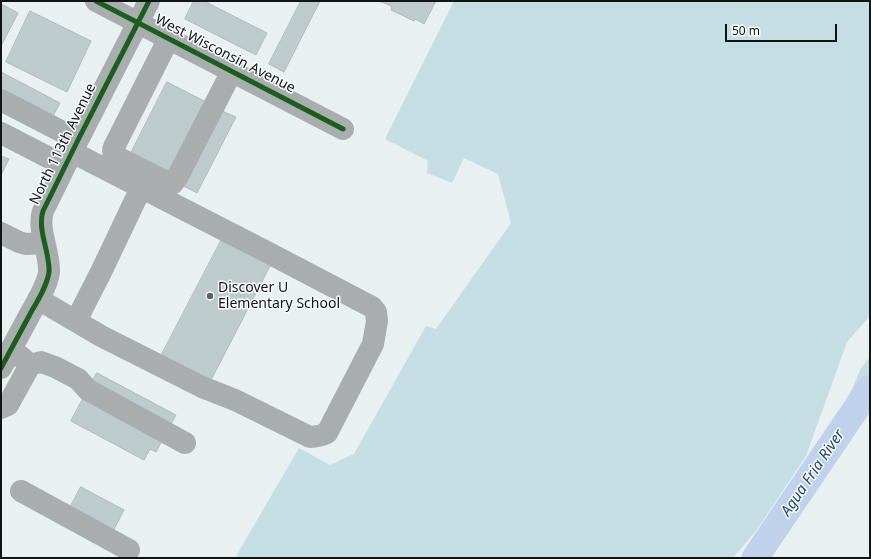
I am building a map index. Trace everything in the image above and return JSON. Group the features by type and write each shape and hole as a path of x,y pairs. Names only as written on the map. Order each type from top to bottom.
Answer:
{"street":[{"name":"West Wisconsin Avenue","path":"96,1 343,129"},
{"name":"North 113th Avenue","path":"1,368 48,279 49,265 44,243 42,216 71,152 149,1"},
{"path":"169,38 112,150 115,155 124,160 169,183 173,183 232,71"},
{"path":"1,100 71,152 372,307 376,312 377,321 373,344 369,354 327,432 323,435 310,437 235,400 202,387 101,336 38,299"},
{"path":"1,132 71,152"},
{"path":"76,321 141,188"},
{"path":"1,233 26,244 44,243"},
{"path":"11,349 30,365"},
{"path":"1,408 8,405 30,365 41,362 55,367 78,379 88,390 185,444"},
{"path":"21,491 129,550"}],"shaded area":[{"path":"454,1 870,1 870,316 847,342 806,456 756,531 733,558 235,558 299,448 330,465 354,454 426,326 436,329 511,223 498,174 464,158 452,183 427,173 428,161 385,139"},
{"path":"870,357 870,382 865,387 822,458 861,368"}],"building":[{"path":"194,1 204,1 267,33 256,55 185,19"},
{"path":"301,1 320,1 284,72 269,64"},
{"path":"380,1 436,1 424,24 391,10 392,7"},
{"path":"3,5 18,13 1,46 1,8"},
{"path":"30,11 91,41 67,92 6,62"},
{"path":"1,72 60,103 52,118 1,91"},
{"path":"167,82 210,104 171,179 129,157"},
{"path":"222,111 236,117 197,193 184,186"},
{"path":"1,156 9,159 1,175"},
{"path":"222,239 271,264 210,382 161,356"},
{"path":"97,373 176,415 169,428 90,386"},
{"path":"84,397 163,439 156,452 150,449 144,460 71,421"},
{"path":"81,487 124,510 110,537 67,513"}],"waterway":[{"name":"Agua Fria River","path":"755,558 870,388"}],"cycle path":[{"path":"96,1 343,129"},
{"path":"1,368 41,295 48,278 49,264 42,226 43,211 149,1"}],"place":[{"name":"Discover U Elementary School","path":"210,296"}]}
